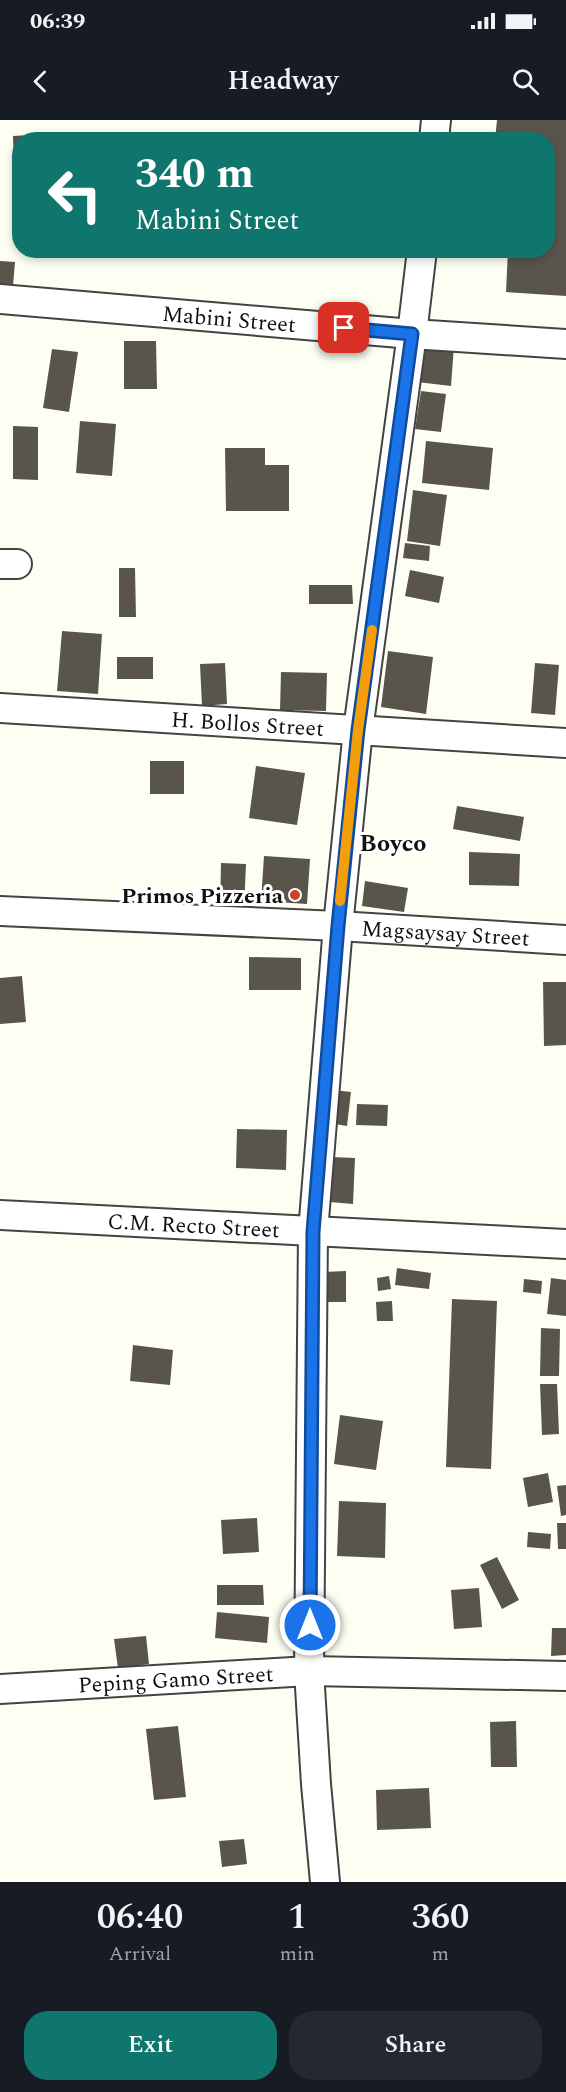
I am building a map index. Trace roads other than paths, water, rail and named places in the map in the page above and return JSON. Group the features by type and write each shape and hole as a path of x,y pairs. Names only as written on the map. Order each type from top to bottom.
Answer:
{"street":[{"path":"325,1882 309,1671 313,1232 338,926 358,730 421,258"},
{"name":"Mabini Street","path":"0,299 412,334 566,344"},
{"name":"H. Bollos Street","path":"0,708 566,743"},
{"name":"Magsaysay Street","path":"0,911 338,926 566,940"},
{"name":"C.M. Recto Street","path":"0,1215 566,1244"},
{"name":"Peping Gamo Street","path":"0,1689 309,1671 566,1676"}],"place":[{"name":"Primos Pizzeria","path":"295,895"}],"district":[{"name":"Boyco","path":"393,843"}]}
